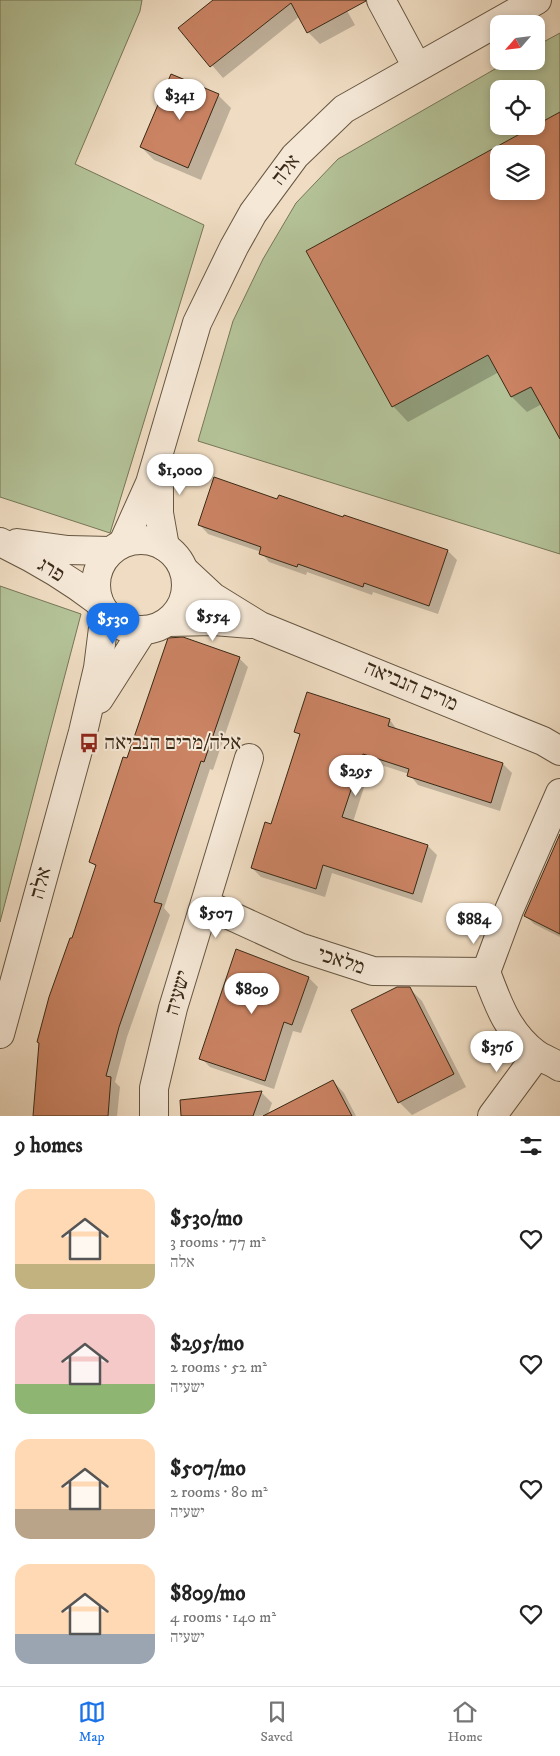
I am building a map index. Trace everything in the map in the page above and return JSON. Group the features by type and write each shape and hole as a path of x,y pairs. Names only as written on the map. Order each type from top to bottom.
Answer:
{"street":[{"path":"381,0 417,67"},
{"name":"אלה","path":"117,547 148,490 197,323 234,247 253,213 295,156 344,110 537,0"},
{"name":"אלה","path":"161,447 159,513 165,547"},
{"path":"145,540 165,547 176,557 184,570 186,584 184,599 178,612 156,626 122,626 102,607 96,592 97,575 104,560 117,547 145,540"},
{"name":"פרג","path":"0,541 68,550 117,547"},
{"name":"פרג","path":"0,541 40,562 77,585 102,607"},
{"name":"מרים הנביאה","path":"184,570 213,596 260,626 543,741 560,751"},
{"name":"אלה","path":"0,1034 83,732 98,668 102,607"},
{"name":"מרים הנביאה","path":"156,626 214,621 260,626"},
{"name":"אלה","path":"83,732 106,686 156,626"},
{"name":"ישעיה","path":"154,1116 154,1088 173,1008 249,758"},
{"path":"492,1116 548,1061 515,1034 502,1014 486,972 509,910 560,793"},
{"name":"מלאכי","path":"205,904 299,947 373,971 486,972"}],"green space":[{"path":"0,0 142,0 140,11 75,164 204,225 110,533 0,497"},
{"path":"560,33 560,554 198,441 233,321 263,259 296,203 338,159 493,70 545,70 545,41"},
{"path":"0,586 81,614 0,922"}],"building":[{"path":"213,0 366,1 307,33 291,3 210,67 178,28"},
{"path":"171,74 219,94 188,168 140,147"},
{"path":"560,112 560,439 531,387 511,397 488,355 392,407 306,251 490,150 490,200 545,200 545,145 500,145 518,135 545,135 545,120"},
{"path":"214,477 277,499 279,495 343,517 344,515 448,550 429,606 364,583 363,587 298,564 297,567 259,554 261,547 198,525"},
{"path":"183,637 240,657 204,762 201,761 154,902 162,904 119,1027 106,1076 111,1077 108,1116 33,1116 39,1043 37,1042 49,997 70,938 72,938 96,865 89,862 123,757 127,758 168,638"},
{"path":"307,692 390,719 388,726 503,763 491,803 407,776 409,769 363,754 342,817 428,845 413,894 323,865 316,889 251,868 265,822 271,824 300,734 294,732"},
{"path":"560,834 560,934 524,916"},
{"path":"236,949 309,977 292,1025 284,1022 265,1081 199,1059"},
{"path":"397,987 410,987 454,1074 398,1103 351,1010"},
{"path":"333,1080 352,1116 263,1116"},
{"path":"262,1091 253,1116 181,1116 180,1100"}],"place":[{"name":"אלה/מרים הנביאה","path":"89,743"}]}
